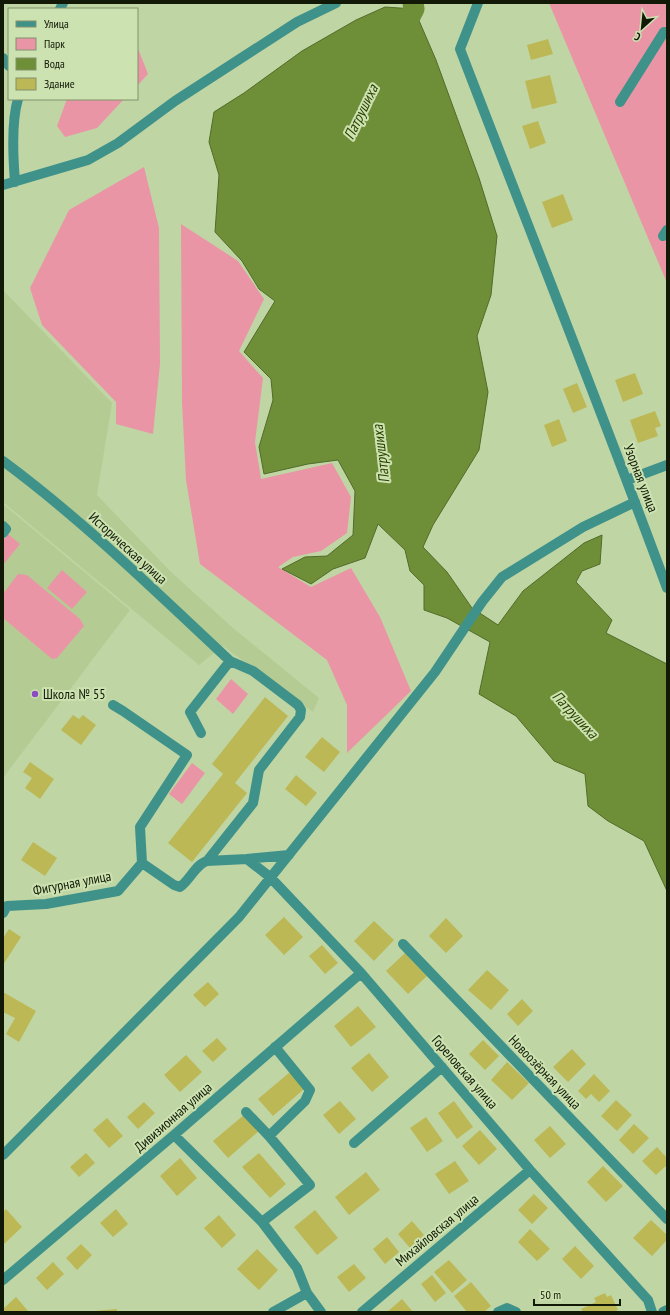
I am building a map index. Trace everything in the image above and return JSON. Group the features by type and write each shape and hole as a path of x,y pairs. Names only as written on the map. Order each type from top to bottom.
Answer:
{"street":[{"path":"3,185 88,160 118,143 175,101 297,22 336,3"},
{"name":"Узорная улица","path":"478,3 460,49 586,378 627,480 667,588"},
{"path":"620,102 664,32 667,32"},
{"path":"15,182 14,125 18,100"},
{"name":"Историческая улица","path":"3,461 36,485 105,544 230,661 253,671 298,705 301,710 300,717 259,770 253,803 207,861"},
{"path":"627,480 667,465"},
{"path":"3,1155 239,917 435,672 482,602 502,578 583,528 635,502"},
{"path":"3,526 6,529 3,533"},
{"path":"201,732 190,712 230,661"},
{"path":"112,705 187,755 140,827 142,863 174,885 180,887 186,882 202,862 289,855"},
{"name":"Гореловская улица","path":"247,859 270,877 361,973 530,1170 648,1300 652,1312"},
{"name":"Фигурная улица","path":"3,913 7,906 46,904 118,891 142,863"},
{"name":"Новоозёрная улица","path":"403,944 667,1219"},
{"name":"Дивизионная улица","path":"3,1280 174,1135 361,973"},
{"path":"269,1136 305,1101 310,1090 275,1047"},
{"path":"354,1143 442,1067"},
{"path":"246,1112 269,1136 310,1185 262,1222"},
{"path":"174,1135 262,1222 297,1268 307,1293 321,1312"},
{"name":"Михайловская улица","path":"362,1312 530,1170"},
{"path":"273,1312 307,1293"},
{"path":"498,1312 507,1308 516,1312"},
{"path":"663,1312 667,1310"}],"shaded area":[{"path":"3,290 112,403 97,495 170,571 233,628 319,698 313,712 223,646 199,665 3,502"},
{"name":"Школа № 55","path":"3,504 130,610 3,778"}],"green space":[{"path":"549,3 667,3 667,283"},
{"path":"138,49 148,74 138,85"},
{"path":"67,100 123,100 97,128 65,137 57,126"},
{"path":"144,167 159,228 160,364 153,434 116,424 116,402 42,325 30,288 69,210"},
{"path":"181,224 238,261 264,299 239,351 263,378 255,442 261,479 332,463 351,497 347,533 321,551 293,557 278,567 311,587 351,568 380,617 411,691 347,753 347,705 327,660 200,564 186,480 182,402"},
{"path":"8,534 20,544 3,565 3,541"},
{"path":"62,570 87,592 72,609 47,588"},
{"path":"18,574 27,575 80,619 84,626 57,658 52,659 3,618 3,594"},
{"path":"231,679 248,694 233,714 216,699"},
{"path":"192,763 205,773 182,804 169,794"}],"water":[{"path":"385,7 414,9 436,60 479,178 497,236 491,295 477,336 488,392 479,450 433,525 423,547 447,572 472,608 498,625 523,591 584,543 602,535 600,564 582,571 576,582 612,620 606,633 667,664 667,891 644,841 608,821 588,806 585,774 554,761 516,716 479,694 490,642 447,618 424,610 424,585 410,571 405,550 378,524 365,558 333,569 311,584 282,569 305,557 327,556 353,535 355,491 338,460 308,464 264,474 259,447 273,400 271,379 244,352 275,301 259,289 242,261 215,232 219,175 209,142 214,112 244,93 302,51 356,20"}],"building":[{"path":"548,39 553,54 531,60 527,45"},
{"path":"550,75 557,103 532,109 525,81"},
{"path":"538,121 546,143 530,149 522,126"},
{"path":"563,194 573,220 552,228 542,202"},
{"path":"635,373 643,394 623,402 615,380"},
{"path":"577,383 587,407 573,413 563,389"},
{"path":"655,411 661,426 655,428 658,436 638,443 630,420"},
{"path":"559,419 567,441 552,447 544,425"},
{"path":"265,697 288,716 235,783 247,793 192,862 168,843 223,774 212,764"},
{"path":"73,715 79,719 83,715 96,725 81,745 61,730"},
{"path":"322,737 340,752 324,772 305,757"},
{"path":"30,762 54,779 40,799 25,788 32,778 23,772"},
{"path":"296,775 317,793 306,806 285,789"},
{"path":"33,842 57,858 45,876 21,860"},
{"path":"284,917 303,937 284,955 265,935"},
{"path":"446,918 463,936 446,953 429,936"},
{"path":"374,921 394,940 374,961 354,941"},
{"path":"9,929 21,937 3,965 3,938"},
{"path":"322,945 338,963 325,974 309,956"},
{"path":"405,953 427,976 408,994 386,971"},
{"path":"487,970 509,990 491,1010 468,990"},
{"path":"208,982 219,994 205,1007 193,995"},
{"path":"3,992 36,1011 19,1042 6,1034 15,1018 3,1012"},
{"path":"522,999 533,1011 518,1026 507,1014"},
{"path":"358,1006 376,1027 351,1047 334,1026"},
{"path":"217,1038 227,1049 213,1062 202,1051"},
{"path":"483,1040 499,1056 485,1070 469,1054"},
{"path":"572,1049 586,1064 568,1082 553,1067"},
{"path":"369,1053 389,1077 372,1092 351,1068"},
{"path":"186,1055 202,1072 180,1092 164,1075"},
{"path":"507,1062 529,1083 512,1100 491,1080"},
{"path":"290,1072 304,1089 273,1116 258,1099"},
{"path":"594,1074 610,1091 599,1102 591,1094 586,1099 578,1091"},
{"path":"616,1100 632,1115 617,1131 601,1116"},
{"path":"340,1101 356,1119 339,1134 323,1115"},
{"path":"454,1101 473,1127 457,1139 438,1113"},
{"path":"144,1102 155,1113 138,1129 127,1117"},
{"path":"245,1114 259,1131 228,1158 213,1141"},
{"path":"426,1117 443,1141 427,1152 410,1128"},
{"path":"107,1118 123,1136 109,1148 93,1130"},
{"path":"634,1124 649,1138 633,1154 619,1140"},
{"path":"550,1126 566,1144 550,1158 534,1140"},
{"path":"480,1130 497,1149 479,1165 462,1146"},
{"path":"657,1147 667,1158 667,1165 656,1175 642,1161"},
{"path":"86,1153 95,1163 79,1177 70,1167"},
{"path":"259,1153 286,1184 270,1198 242,1167"},
{"path":"180,1158 197,1178 177,1196 160,1176"},
{"path":"455,1161 469,1181 449,1194 435,1174"},
{"path":"603,1166 623,1186 606,1202 587,1182"},
{"path":"366,1172 380,1190 349,1215 335,1197"},
{"path":"534,1194 548,1208 532,1224 518,1210"},
{"path":"6,1209 22,1227 3,1245 3,1212"},
{"path":"116,1209 128,1224 113,1237 100,1223"},
{"path":"315,1210 338,1238 317,1255 294,1227"},
{"path":"219,1215 236,1235 222,1248 204,1228"},
{"path":"651,1220 667,1235 667,1240 652,1256 633,1238"},
{"path":"412,1221 424,1235 410,1248 398,1234"},
{"path":"530,1229 550,1249 537,1261 518,1242"},
{"path":"387,1237 399,1252 385,1264 373,1249"},
{"path":"81,1244 92,1255 77,1270 66,1258"},
{"path":"575,1246 594,1266 581,1279 562,1259"},
{"path":"257,1249 278,1270 259,1290 237,1269"},
{"path":"449,1260 467,1280 452,1293 434,1272"},
{"path":"53,1262 64,1274 47,1290 36,1278"},
{"path":"354,1264 366,1278 349,1292 337,1277"},
{"path":"432,1275 446,1293 435,1302 421,1284"},
{"path":"471,1282 491,1306 484,1312 467,1312 454,1296"},
{"path":"605,1293 607,1297 611,1295 618,1310 613,1312 583,1312 581,1309 596,1302 594,1298"},
{"path":"16,1297 29,1312 3,1312 3,1309"},
{"path":"402,1299 413,1312 387,1312"},
{"path":"117,1309 117,1312 95,1312 95,1311"}],"waterway":[{"name":"Патрушиха","path":"401,34 414,9 413,3"}],"place":[{"name":"Школа № 55","path":"35,694"}]}
